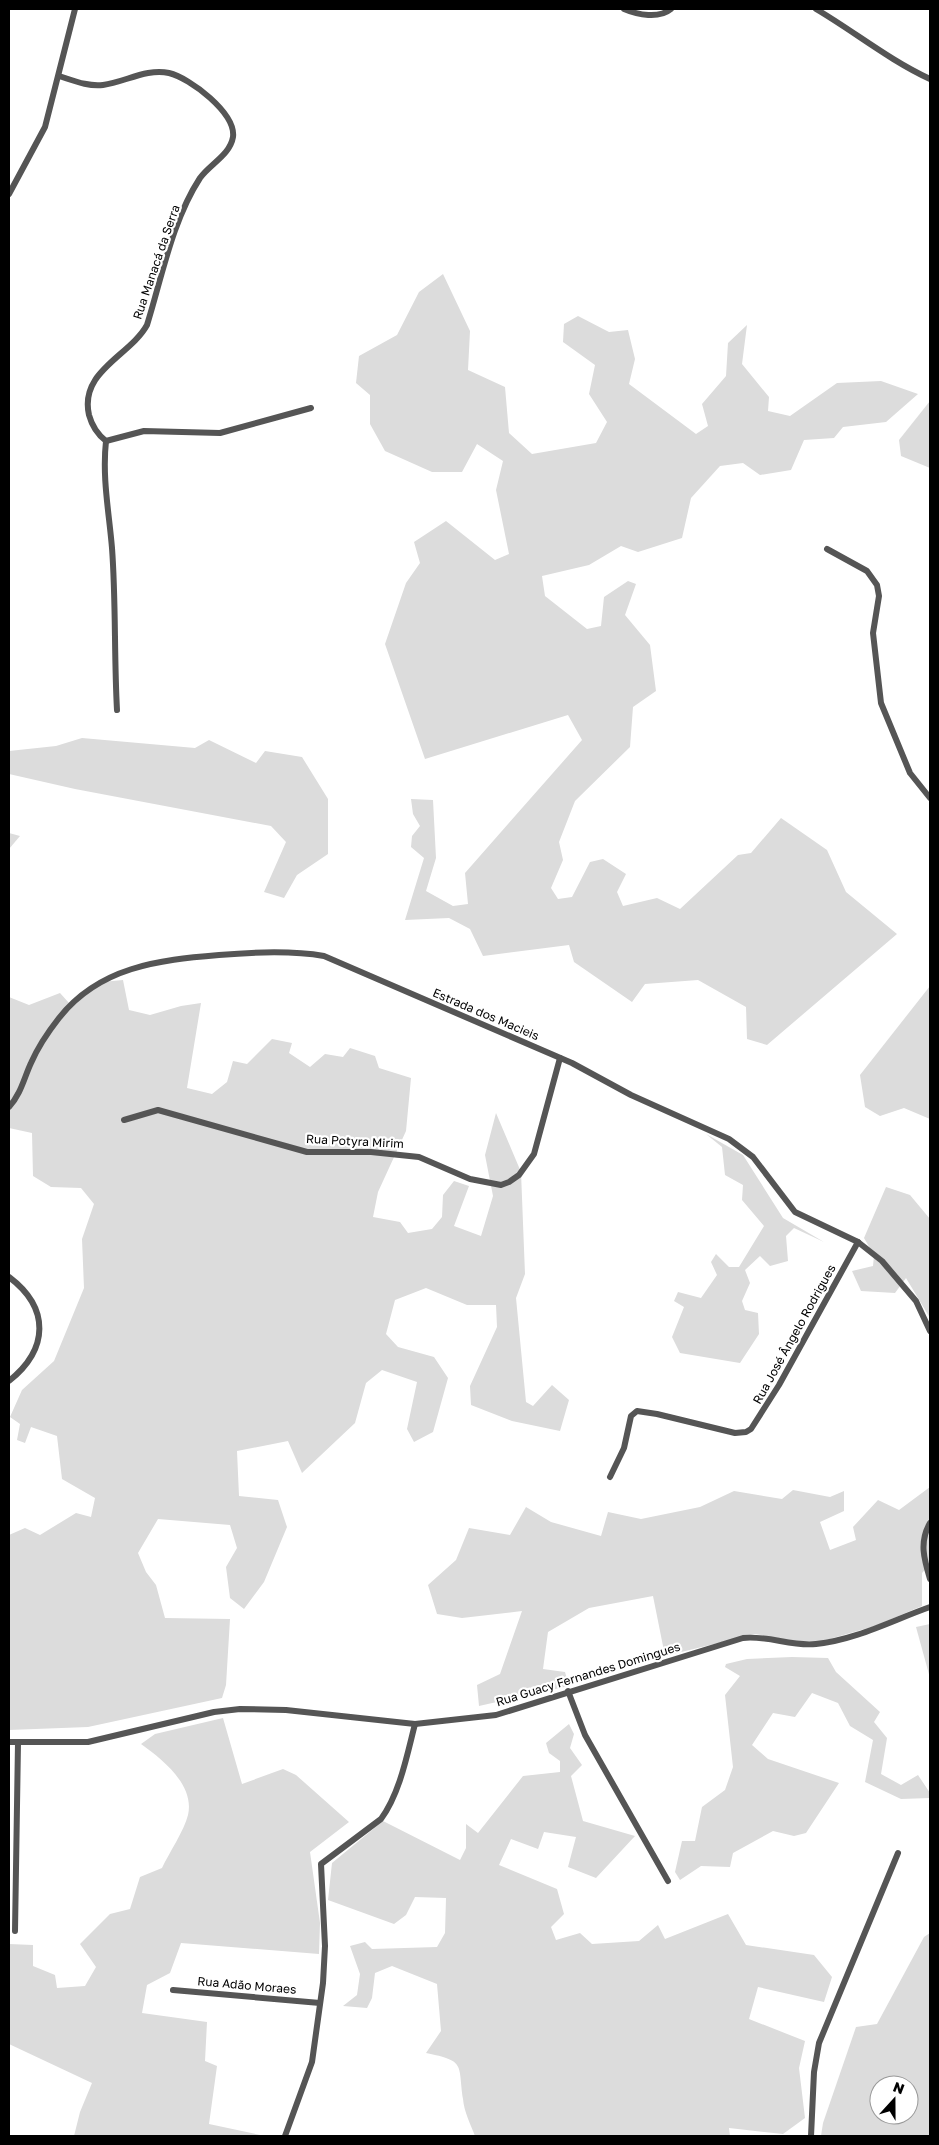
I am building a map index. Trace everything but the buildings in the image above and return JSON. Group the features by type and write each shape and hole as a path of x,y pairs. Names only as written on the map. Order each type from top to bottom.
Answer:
{"street":[{"path":"9,194 45,127 75,9"},
{"path":"624,9 634,13 654,15 665,13 671,9"},
{"path":"816,9 856,32 893,60 930,79"},
{"name":"Rua Manacá da Serra","path":"59,76 98,86 127,80 151,72 179,76 223,110 233,130 229,147 197,183 181,219 142,334 104,368 94,382 87,406 93,426 106,441"},
{"path":"117,710 112,548 104,483 106,441 144,431 220,433 311,408"},
{"path":"827,549 867,571 877,585 879,596 873,633 878,691 910,773 930,798"},
{"name":"Estrada dos Macieis","path":"9,1107 19,1094 31,1062 48,1034 70,1005 80,996 123,970 178,957 242,953 299,953 324,956 560,1058 630,1095 729,1139 753,1157 795,1212 858,1242 893,1272 916,1301 930,1331"},
{"name":"Rua Potyra Mirim","path":"124,1120 158,1110 307,1152 371,1152 418,1157 470,1179 501,1185 519,1175 534,1154 560,1058"},
{"name":"Rua José Ângelo Rodrigues","path":"610,1477 624,1448 632,1416 637,1411 658,1414 735,1434 746,1432 762,1415 858,1242"},
{"path":"9,1278 31,1298 39,1318 40,1328 33,1353 9,1382"},
{"path":"930,1522 923,1542 923,1554 930,1579"},
{"name":"Rua Guacy Fernandes Domingues","path":"9,1742 70,1743 102,1740 208,1713 240,1709 286,1710 414,1724 496,1715 743,1638 758,1637 815,1644 847,1637 930,1608"},
{"path":"568,1691 585,1735 668,1881"},
{"path":"284,2136 312,2062 326,1946 321,1864 381,1819 387,1811 396,1788 414,1724"},
{"path":"15,1931 18,1743"},
{"path":"811,2136 814,2072 819,2043 898,1853"},
{"name":"Rua Adão Moraes","path":"173,1990 320,2003"}],"shaded area":[{"path":"443,274 470,331 468,370 505,387 509,433 532,454 596,443 607,422 589,394 595,365 563,342 564,324 578,316 609,332 628,330 635,359 629,384 696,434 708,426 702,404 726,376 728,343 747,325 742,364 769,397 768,411 790,416 837,383 881,381 918,394 886,422 843,427 834,438 804,440 791,470 760,475 743,463 720,466 691,498 682,538 638,552 621,546 589,565 542,576 545,596 587,629 601,626 604,597 628,581 636,584 625,615 650,645 656,691 633,707 630,747 575,801 559,842 563,860 551,888 558,899 572,897 590,862 603,859 626,874 617,892 623,906 657,898 680,909 738,855 751,853 781,818 827,850 846,892 897,934 767,1045 747,1039 746,1007 698,980 645,984 632,1002 574,962 569,945 483,956 470,929 449,918 405,920 424,858 411,847 412,836 420,826 413,814 411,799 433,800 436,858 426,891 453,906 468,904 465,873 582,740 568,715 425,759 385,644 406,583 420,563 414,542 446,521 495,560 509,554 496,490 503,461 477,444 462,472 432,472 385,451 370,424 370,395 356,383 359,356 397,335 419,292"},
{"path":"930,401 930,468 901,456 899,440"},
{"path":"82,738 195,748 209,740 256,763 265,751 302,757 328,799 328,854 297,875 284,898 264,892 286,842 271,826 75,789 9,774 9,751 56,746"},
{"path":"9,833 20,836 9,849"},
{"path":"123,980 129,1010 150,1015 181,1006 201,1003 187,1088 212,1094 227,1082 233,1061 247,1064 272,1039 292,1043 289,1053 310,1067 325,1054 343,1057 350,1048 375,1056 379,1068 411,1078 406,1131 378,1192 373,1217 400,1222 408,1233 432,1229 442,1217 443,1195 454,1181 469,1186 454,1226 481,1236 493,1196 485,1155 496,1113 521,1172 525,1274 516,1298 526,1402 533,1406 552,1385 569,1400 560,1431 512,1421 471,1405 470,1386 497,1327 496,1305 467,1305 426,1288 395,1300 386,1334 398,1347 434,1357 448,1378 433,1432 414,1442 407,1429 417,1382 382,1370 366,1383 355,1423 302,1473 288,1441 237,1451 239,1496 278,1500 287,1527 264,1582 244,1609 230,1598 226,1567 237,1548 230,1525 158,1519 138,1553 146,1572 156,1585 165,1618 230,1619 226,1685 222,1698 88,1727 9,1730 9,1535 25,1528 40,1535 76,1513 91,1517 95,1498 62,1479 57,1436 31,1427 25,1443 17,1440 20,1424 10,1417 22,1390 54,1361 84,1288 82,1239 94,1204 81,1188 51,1187 33,1176 32,1133 9,1128 9,997 29,1005 60,993 69,1003 102,982"},
{"path":"930,986 930,1119 904,1108 880,1116 865,1107 860,1075"},
{"path":"706,1134 743,1155 783,1218 824,1242 794,1228 786,1236 788,1261 770,1266 760,1256 745,1270 750,1283 742,1301 745,1310 758,1313 759,1334 740,1363 680,1353 672,1337 684,1307 674,1301 678,1292 701,1298 717,1275 711,1262 716,1254 729,1267 739,1267 764,1226 742,1200 743,1185 725,1175 722,1147"},
{"path":"886,1187 910,1195 930,1219 930,1318 906,1278 895,1293 861,1291 852,1271 873,1266 874,1255 864,1238"},
{"path":"930,1487 930,1564 922,1573 922,1606 875,1626 812,1644 755,1634 665,1656 653,1596 589,1608 548,1632 543,1669 565,1672 569,1686 479,1706 477,1685 500,1674 522,1611 462,1618 437,1614 428,1585 456,1560 469,1528 510,1535 526,1507 551,1522 601,1536 608,1512 641,1519 700,1507 734,1491 782,1499 793,1490 830,1497 844,1491 844,1511 820,1522 830,1550 856,1540 853,1527 878,1500 899,1510"},
{"path":"930,1624 930,1678 916,1627"},
{"path":"828,1658 836,1672 880,1712 874,1722 887,1738 881,1774 901,1785 918,1775 930,1793 930,1798 901,1799 865,1782 873,1740 850,1726 838,1703 812,1693 795,1717 773,1713 752,1745 768,1759 839,1783 806,1833 794,1836 773,1831 733,1853 730,1867 701,1866 680,1880 675,1872 682,1841 695,1841 702,1807 725,1790 733,1767 725,1695 740,1676 725,1667 726,1664 747,1659"},
{"path":"223,1718 242,1784 283,1769 296,1775 349,1822 310,1852 320,1923 319,1954 181,1943 170,1973 147,1985 142,2013 207,2022 205,2061 217,2066 209,2124 265,2136 74,2136 80,2112 92,2083 9,2044 9,1944 33,1945 33,1966 55,1975 57,1988 85,1986 96,1967 80,1944 110,1914 130,1909 140,1877 162,1868 180,1835 188,1815 187,1793 182,1783 167,1765 141,1744 155,1734"},
{"path":"569,1724 574,1734 570,1748 582,1765 571,1776 583,1821 635,1836 596,1878 568,1867 576,1837 544,1832 538,1849 511,1839 499,1865 557,1889 564,1914 551,1927 556,1940 580,1933 592,1944 639,1941 658,1925 665,1939 728,1914 746,1945 814,1955 832,1977 824,2002 758,1987 749,2019 805,2041 799,2068 805,2118 783,2134 729,2128 730,2136 475,2136 465,2109 458,2066 448,2059 426,2053 441,2031 437,1984 392,1966 375,1973 372,1998 367,2008 343,2006 357,1995 360,1974 350,1946 365,1942 372,1949 437,1947 445,1933 446,1898 415,1897 406,1915 394,1924 328,1900 332,1863 383,1821 460,1860 466,1848 466,1824 478,1833 523,1776 560,1772 560,1761 549,1753 546,1743"},
{"path":"930,1933 930,2136 821,2136 823,2123 856,2027 877,2024 924,1937"}]}
